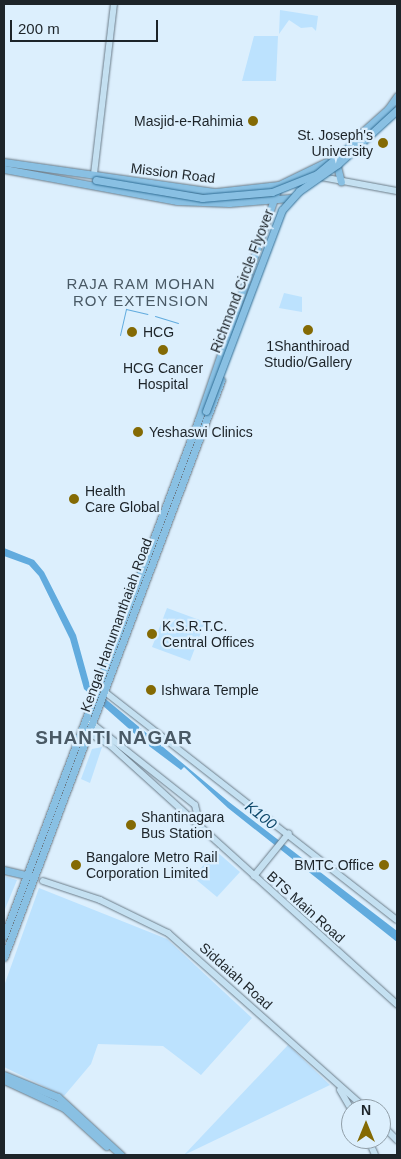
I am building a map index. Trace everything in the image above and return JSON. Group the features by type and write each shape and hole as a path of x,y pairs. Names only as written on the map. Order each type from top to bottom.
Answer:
{"main road":[{"name":"Mission Road","path":"95,177 196,191 254,190 282,184 321,167 365,131 397,96"},
{"name":"Richmond Circle Flyover","path":"201,419 277,214 304,182 397,104"},
{"name":"Richmond Circle Flyover","path":"204,410 282,210 300,191 338,164 397,112"},
{"path":"282,184 290,198 322,179 397,112"},
{"name":"Richmond Circle Flyover","path":"4,162 84,173 95,177 202,198 272,192 304,182"},
{"path":"337,166 341,182"},
{"name":"Mission Road","path":"4,169 177,201 276,200 290,198"},
{"name":"Kengal Hanumanthaiah Road","path":"85,731 93,722 102,698 282,184"},
{"name":"Kengal Hanumanthaiah Road","path":"4,936 30,876 85,731 85,719 94,694 201,419 290,198"},
{"path":"4,865 16,872"},
{"path":"4,870 30,876"},
{"name":"Kengal Hanumanthaiah Road","path":"4,956 30,876"},
{"path":"4,1075 58,1097 121,1155"},
{"path":"4,1080 64,1108 115,1155"}],"street":[{"path":"95,177 114,4"},
{"path":"307,173 322,179 397,191"},
{"path":"102,698 289,833 397,920"},
{"path":"85,719 93,722 195,805 200,827"},
{"name":"BTS Main Road","path":"85,731 110,745 397,1004"},
{"path":"254,876 289,833"},
{"name":"Siddaiah Road","path":"30,876 72,890 168,933 354,1099"},
{"path":"337,1085 345,1099"}],"shaded area":[{"path":"280,10 318,16 316,31 312,27 301,28 289,20 279,34"},
{"path":"254,36 278,36 276,81 242,81"},
{"path":"284,293 302,297 302,312 279,308"},
{"path":"167,608 205,622 190,661 152,647"},
{"path":"102,747 90,783 81,779 92,749"},
{"path":"216,851 240,872 217,897 193,877"},
{"path":"4,876 17,880 5,909 4,909"},
{"path":"39,888 167,939 252,1018 201,1075 163,1046 98,1044 91,1064 64,1096 4,1067 4,986"},
{"path":"288,1045 330,1085 184,1155"}],"water":[{"path":"4,548 34,560 44,572 76,635 90,686 229,802 397,931 397,942 228,808 184,767 181,770 145,743 84,689 70,639 39,576 29,565 4,556"}],"waterway":[{"path":"120,335 126,309 147,314"},
{"path":"155,316 178,323"}],"place":[{"name":"Masjid-e-Rahimia","path":"253,121"},
{"name":"St. Joseph's University","path":"383,143"},
{"name":"1Shanthiroad Studio/Gallery","path":"308,330"},
{"name":"HCG","path":"132,332"},
{"name":"HCG Cancer Hospital","path":"163,350"},
{"name":"Yeshaswi Clinics","path":"138,432"},
{"name":"Health Care Global","path":"74,499"},
{"name":"K.S.R.T.C. Central Offices","path":"152,634"},
{"name":"Ishwara Temple","path":"151,690"},
{"name":"Shantinagara Bus Station","path":"131,825"},
{"name":"Bangalore Metro Rail Corporation Limited","path":"76,865"},
{"name":"BMTC Office","path":"384,865"}],"district":[{"name":"RAJA RAM MOHAN ROY EXTENSION","path":"141,292"},
{"name":"SHANTI NAGAR","path":"114,738"}],"water label":[{"name":"K100","path":"261,815"}]}
